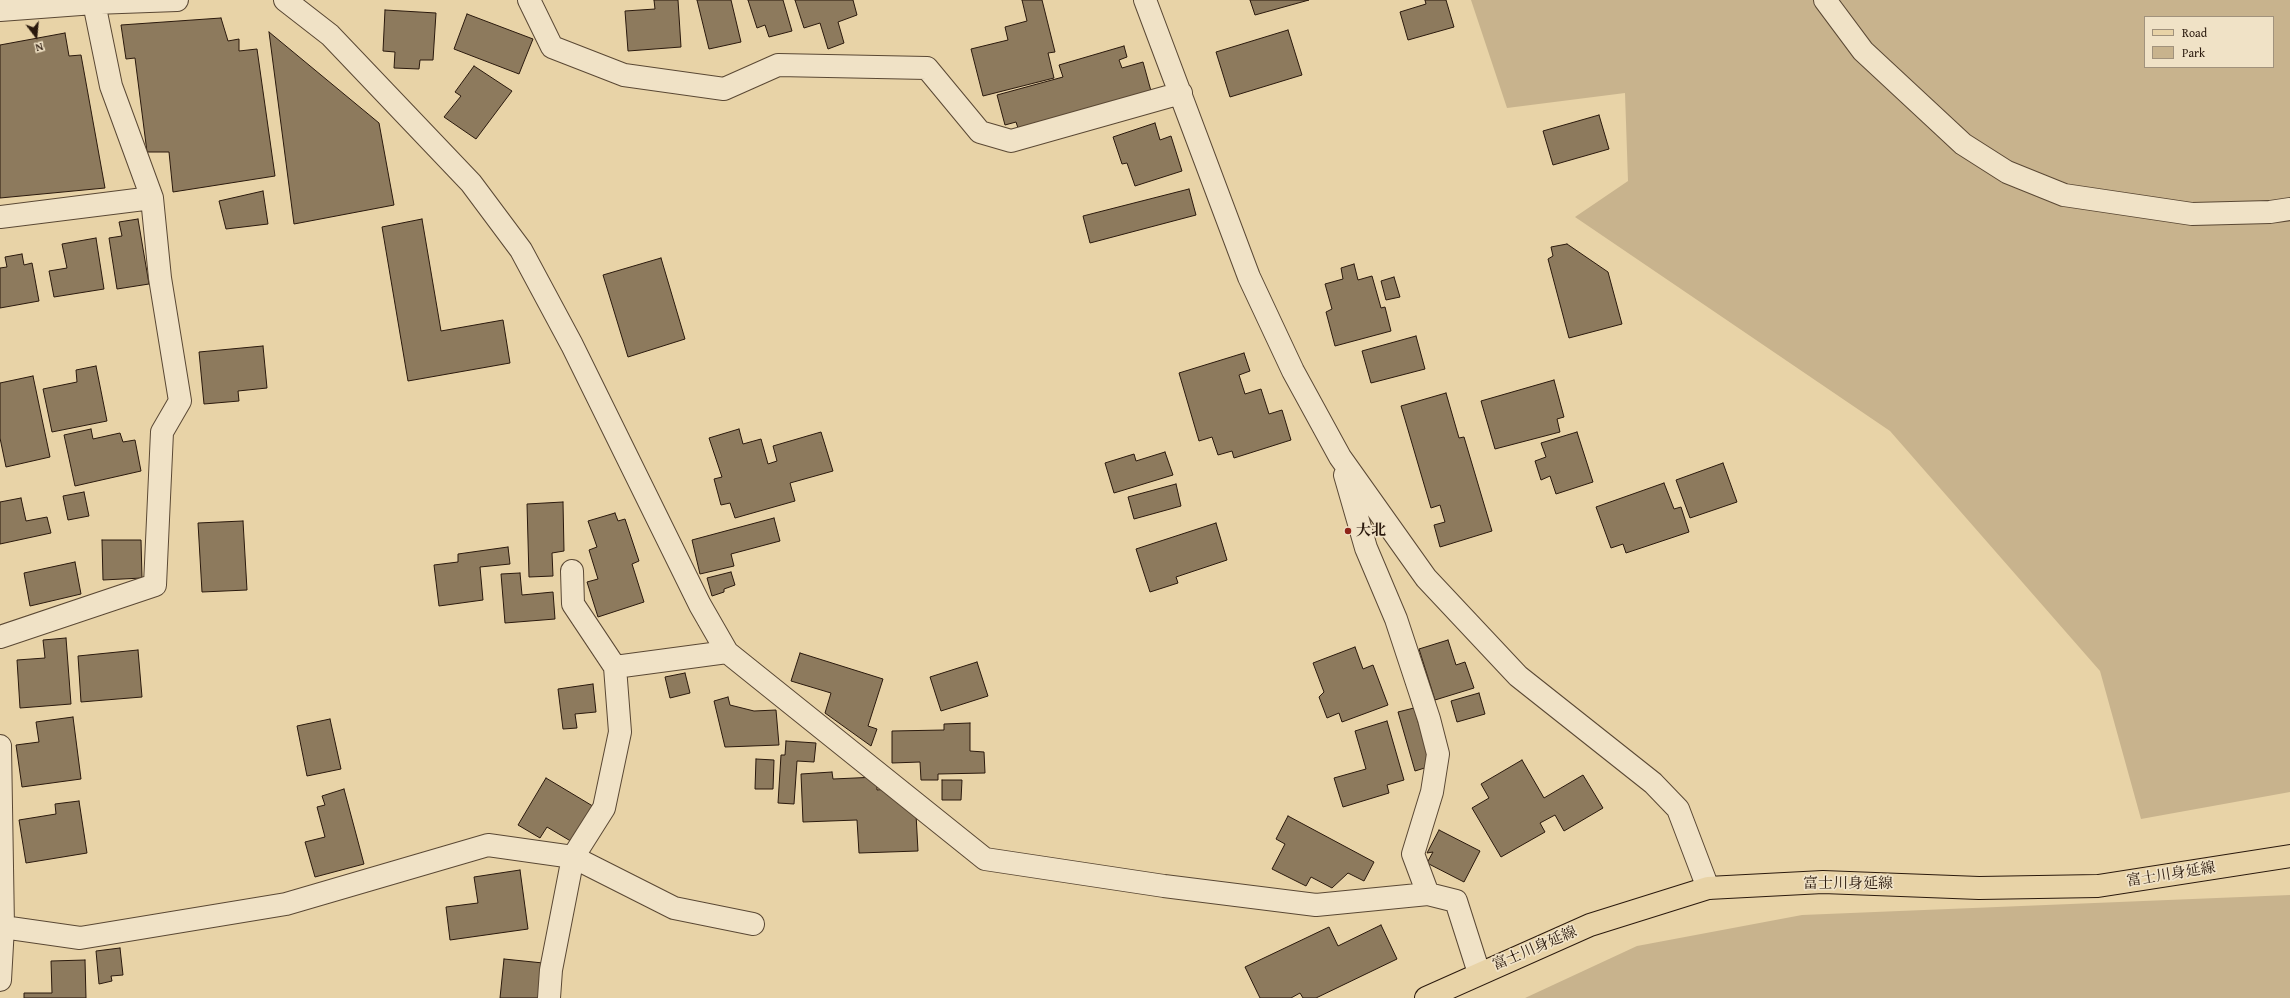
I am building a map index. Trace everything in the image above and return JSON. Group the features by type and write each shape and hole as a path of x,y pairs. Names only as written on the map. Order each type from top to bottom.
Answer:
{"main road":[{"name":"富士川身延線","path":"1426,998 1478,973 1590,925 1708,888 1824,882 1979,888 2098,886 2290,856"}],"street":[{"path":"0,10 94,3 177,0"},
{"path":"285,0 330,35 466,178 521,250 572,345 700,605 727,652 985,859 1164,886 1316,905 1428,894 1456,900 1478,973"},
{"path":"529,0 552,47 624,75 724,90 778,65 927,68 980,132 1011,141 1181,93"},
{"path":"1145,0 1249,277 1293,371 1340,457 1426,578 1518,676 1653,783 1678,809 1708,888"},
{"path":"1825,0 1863,51 1963,144 2007,172 2064,195 2192,214 2270,212 2290,209"},
{"path":"0,637 156,585 162,432 180,401 160,278 152,198 111,86 94,3"},
{"path":"0,217 152,198"},
{"path":"1340,457 1366,548 1396,619 1429,719 1438,754 1432,792 1414,854 1428,894"},
{"path":"549,998 551,970 573,857 604,808 620,732 615,667 573,604 572,571"},
{"path":"615,667 727,652"},
{"path":"0,746 3,927 0,980"},
{"path":"3,927 80,938 278,905 488,844 573,857 674,908 752,924"}],"green space":[{"path":"1471,0 2290,0 2290,792 2141,819 2100,671 1890,431 1575,217 1628,181 1625,93 1507,108"},
{"path":"2290,895 2290,998 1525,998 1637,946 1802,915"}],"building":[{"path":"654,0 678,0 681,47 628,51 625,11 655,9"},
{"path":"697,0 731,0 741,42 709,49"},
{"path":"748,0 783,0 792,31 769,37 765,25 757,28"},
{"path":"795,0 853,0 857,15 838,22 844,43 828,49 820,23 804,28"},
{"path":"1022,0 1042,0 1055,52 1048,53 1054,78 983,96 971,49 1008,40 1005,27 1027,21"},
{"path":"1250,0 1309,0 1255,15"},
{"path":"1425,0 1446,0 1454,27 1408,40 1400,12 1426,4"},
{"path":"385,10 436,13 433,60 420,60 419,69 394,68 395,52 383,51"},
{"path":"467,14 533,39 519,74 454,49"},
{"path":"221,18 228,41 239,39 239,51 257,49 275,176 173,192 169,152 147,152 135,58 126,59 121,25"},
{"path":"1288,30 1302,75 1230,97 1216,52"},
{"path":"269,32 379,123 394,205 294,224"},
{"path":"65,33 69,56 81,55 105,188 0,198 0,45"},
{"path":"1124,46 1127,57 1119,60 1122,68 1143,62 1151,91 1018,128 1016,122 1005,125 997,95 1063,77 1059,65"},
{"path":"474,66 512,91 476,139 444,117 461,96 455,92"},
{"path":"1599,115 1609,149 1553,165 1543,131"},
{"path":"1155,123 1160,140 1171,136 1182,171 1135,186 1127,163 1122,164 1113,137"},
{"path":"1189,189 1196,215 1090,243 1083,216"},
{"path":"263,191 268,224 226,229 219,201"},
{"path":"138,219 149,284 117,289 109,238 122,236 119,222"},
{"path":"422,219 441,331 503,320 510,363 408,381 382,227"},
{"path":"96,238 104,289 54,297 49,271 67,268 62,244"},
{"path":"1567,244 1608,272 1622,324 1569,338 1548,259 1553,256 1551,247"},
{"path":"22,254 24,265 32,263 39,301 0,308 0,268 7,267 5,257"},
{"path":"661,258 685,339 628,357 603,275"},
{"path":"1354,264 1358,280 1372,276 1381,308 1385,307 1391,331 1335,346 1326,312 1332,309 1325,284 1343,279 1341,268"},
{"path":"1394,277 1400,297 1386,300 1381,281"},
{"path":"1416,336 1425,369 1371,383 1362,351"},
{"path":"263,346 267,388 238,391 239,401 204,404 199,352"},
{"path":"1244,353 1250,371 1239,375 1245,394 1261,389 1269,414 1282,410 1291,440 1234,458 1232,451 1218,455 1212,437 1199,441 1179,373"},
{"path":"96,366 107,421 52,432 43,389 77,382 76,370"},
{"path":"33,376 50,457 6,467 0,438 0,383"},
{"path":"1554,380 1564,417 1557,419 1560,432 1495,449 1481,401"},
{"path":"1446,393 1459,438 1464,437 1492,531 1440,547 1434,525 1445,522 1440,505 1431,508 1401,406"},
{"path":"91,429 93,439 120,433 123,442 135,440 141,471 75,486 64,435"},
{"path":"739,429 743,444 761,439 768,464 777,461 773,446 821,432 833,471 790,483 795,501 735,518 730,503 721,505 714,479 722,477 709,438"},
{"path":"1577,432 1593,482 1556,494 1550,476 1541,480 1535,461 1546,457 1541,443"},
{"path":"1165,452 1173,475 1114,493 1105,463 1134,454 1136,461"},
{"path":"1723,463 1737,502 1690,518 1676,480"},
{"path":"1664,483 1674,509 1681,507 1689,532 1626,553 1623,544 1611,548 1596,507"},
{"path":"1176,484 1181,506 1134,519 1128,497"},
{"path":"84,492 89,516 68,520 63,496"},
{"path":"21,498 26,521 47,517 51,533 0,544 0,502"},
{"path":"563,502 564,551 552,553 553,576 529,577 527,504"},
{"path":"615,513 618,521 625,519 639,561 632,564 644,602 598,617 587,582 598,579 589,550 597,547 588,521"},
{"path":"774,518 780,541 731,554 734,566 700,574 692,540"},
{"path":"243,521 247,590 202,592 198,523"},
{"path":"1216,523 1227,560 1176,577 1178,583 1150,592 1136,549"},
{"path":"102,540 141,540 142,578 103,580"},
{"path":"508,547 510,564 480,567 483,600 439,606 434,565 458,562 458,554"},
{"path":"75,562 81,594 30,606 24,573"},
{"path":"731,572 735,585 724,589 724,592 712,596 707,578"},
{"path":"520,573 522,595 553,592 555,619 505,623 501,574"},
{"path":"66,638 71,704 20,708 17,660 45,658 43,640"},
{"path":"1448,640 1456,665 1465,662 1474,688 1435,700 1419,649"},
{"path":"1355,647 1363,669 1373,665 1388,705 1342,722 1339,713 1327,718 1319,697 1324,692 1313,663"},
{"path":"138,650 142,697 81,702 78,656"},
{"path":"800,653 883,679 868,726 877,729 871,746 825,713 831,693 791,681"},
{"path":"977,662 988,696 941,711 930,677"},
{"path":"685,673 690,693 670,698 665,677"},
{"path":"593,684 596,712 575,714 577,728 563,729 558,689"},
{"path":"1479,693 1485,714 1457,722 1451,701"},
{"path":"728,697 730,705 754,711 776,710 779,745 725,747 714,701"},
{"path":"1414,708 1431,766 1415,771 1398,712"},
{"path":"73,717 81,779 22,787 16,745 39,742 36,722"},
{"path":"330,719 341,769 307,776 297,726"},
{"path":"1387,721 1404,780 1387,785 1389,793 1343,807 1334,778 1366,769 1355,731"},
{"path":"970,723 970,751 984,752 985,773 938,774 938,780 921,780 920,762 892,763 892,731 944,730 944,724"},
{"path":"786,741 816,743 814,762 797,761 794,804 778,803 781,755 785,755"},
{"path":"756,759 774,760 773,789 755,789"},
{"path":"1522,760 1544,798 1583,775 1603,808 1564,831 1555,815 1540,823 1545,832 1501,857 1472,808 1489,798 1481,784"},
{"path":"832,772 833,779 877,777 877,790 887,789 916,814 918,851 859,853 857,820 803,822 801,774"},
{"path":"546,778 596,808 574,843 547,827 540,838 518,825"},
{"path":"942,780 962,780 961,800 942,800"},
{"path":"344,789 364,864 315,877 305,842 325,837 317,807 325,805 322,796"},
{"path":"79,801 87,853 26,863 19,820 56,814 55,804"},
{"path":"1288,816 1374,862 1364,881 1348,873 1332,888 1311,877 1306,886 1272,869 1285,844 1276,839"},
{"path":"1439,830 1480,851 1464,882 1427,863 1433,852 1427,853"},
{"path":"520,870 528,929 450,940 446,907 478,903 474,877"},
{"path":"1381,925 1397,959 1316,998 1303,998 1300,993 1291,998 1260,998 1245,967 1329,927 1338,946"},
{"path":"120,948 123,975 111,976 112,981 99,984 96,951"},
{"path":"504,959 543,963 539,998 500,998"},
{"path":"85,960 86,998 24,998 24,993 52,993 51,961"}],"place":[{"name":"大北","path":"1348,531"}]}
